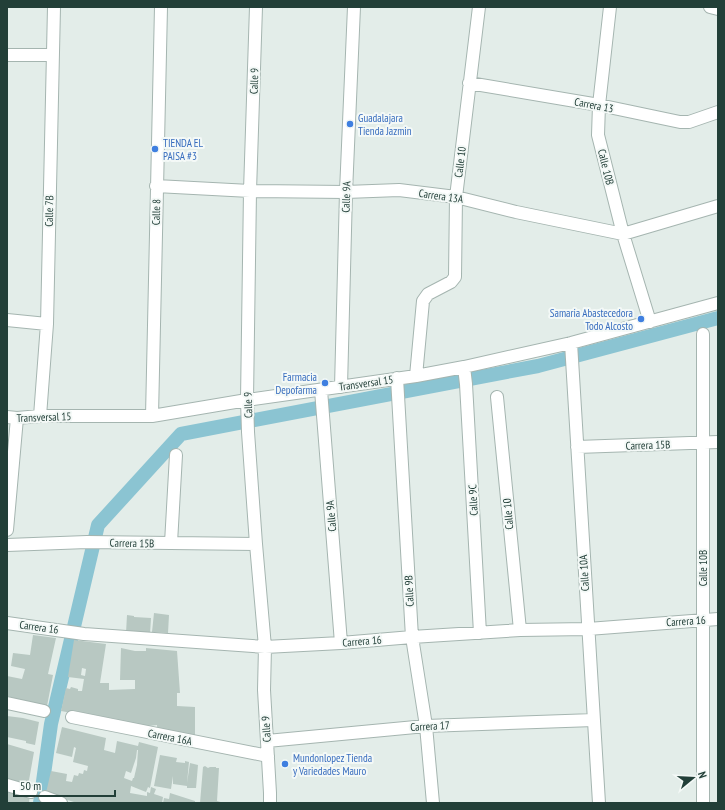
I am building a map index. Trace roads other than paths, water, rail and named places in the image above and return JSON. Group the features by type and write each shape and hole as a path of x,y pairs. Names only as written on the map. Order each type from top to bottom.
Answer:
{"street":[{"name":"Calle 7B","path":"40,416 47,324 54,7"},
{"name":"Calle 8","path":"152,416 160,7"},
{"name":"Calle 9","path":"256,7 250,191 247,406 256,544 265,647 264,690 270,803"},
{"name":"Calle 9A","path":"341,387 346,192 354,7"},
{"name":"Calle 10","path":"416,376 423,301 428,294 451,282 455,277 456,197 479,7"},
{"name":"Calle 10B","path":"610,7 599,105 598,135 623,234 650,322"},
{"path":"710,7 718,9"},
{"path":"7,55 53,56"},
{"name":"Carrera 13","path":"469,83 599,105 680,122 688,122 718,112"},
{"name":"Carrera 13A","path":"156,186 250,191 346,192 399,190 456,197 516,212 623,234 718,206"},
{"name":"Transversal 15","path":"12,418 40,416 152,416 322,396 341,387 397,388 416,376 465,375 718,303"},
{"path":"7,320 47,324"},
{"name":"Calle 10B","path":"703,334 703,803"},
{"name":"Calle 10A","path":"571,346 599,803"},
{"name":"Calle 9C","path":"465,375 480,633"},
{"name":"Calle 9B","path":"397,388 412,637 426,726 433,803"},
{"name":"Calle 9A","path":"322,396 341,643"},
{"name":"Calle 10","path":"497,397 520,630"},
{"path":"7,530 12,418"},
{"name":"Carrera 15B","path":"577,448 718,442"},
{"path":"171,544 176,455"},
{"name":"Carrera 15B","path":"7,545 87,542 256,544"},
{"name":"Carrera 16","path":"7,623 84,634 265,647 520,630 588,629 718,619"},
{"path":"7,703 44,711"},
{"name":"Carrera 16A","path":"72,717 268,756"},
{"name":"Carrera 17","path":"267,742 426,726 594,720"},
{"path":"7,784 31,792"},
{"path":"45,797 62,803"}],"waterway":[{"path":"40,803 51,724 98,525 181,434 538,366 718,318"}],"place":[{"name":"Guadalajara Tienda Jazmin","path":"350,124"},
{"name":"TIENDA EL PAISA #3","path":"155,149"},
{"name":"Samaria Abastecedora Todo Alcosto","path":"641,319"},
{"name":"Farmacia Depofarma","path":"325,383"},
{"name":"Mundonlopez Tienda y Variedades Mauro","path":"285,764"}]}
